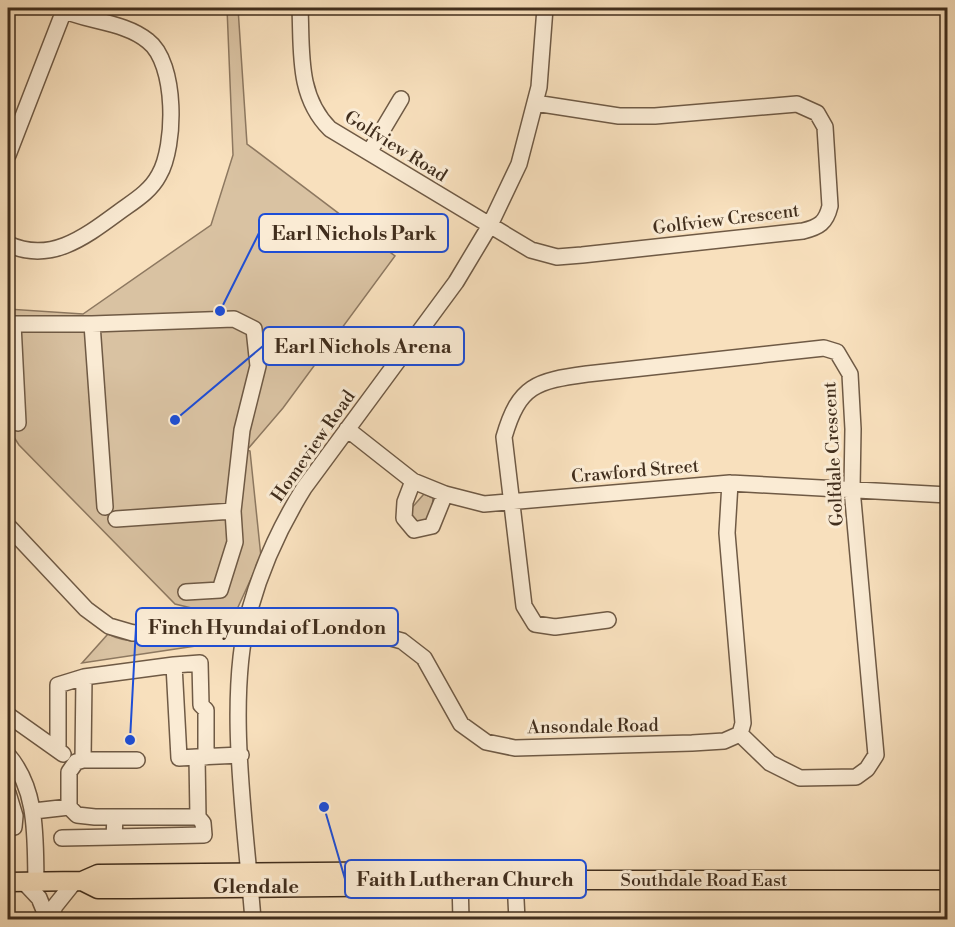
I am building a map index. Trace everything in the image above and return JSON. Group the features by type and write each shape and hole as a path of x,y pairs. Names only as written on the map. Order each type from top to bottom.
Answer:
{"main road":[{"name":"Southdale Road East","path":"22,882 79,881 98,889 250,881 435,886 460,880 948,880"}],"street":[{"path":"8,155 10,138 62,8 132,32 150,41 166,69 170,124 168,153 159,175 146,192 72,243 48,250 26,252 8,244"},
{"name":"Golfview Road","path":"300,8 306,92 315,114 330,129 489,228"},
{"name":"Homeview Road","path":"253,920 238,702 245,633 260,575 286,518 304,488 456,282 489,228 519,164 535,103 539,87 545,8"},
{"path":"370,152 401,99"},
{"name":"Golfview Crescent","path":"489,228 531,250 557,257 802,231 818,228 827,219 830,206 825,127 816,113 797,104 655,116 619,116 535,103"},
{"path":"18,423 13,324 234,319 254,329 258,366 242,430 233,511 235,542 220,590 186,592"},
{"path":"92,324 105,507"},
{"name":"Golfdale Crescent","path":"608,620 555,627 535,624 524,606 504,437 511,412 527,390 551,379 575,376 824,348 837,352 850,374 853,429 852,489 876,755 867,769 856,777 800,778 770,763 740,734"},
{"name":"Crawford Street","path":"347,429 413,481 445,494 484,504 730,483 948,495"},
{"path":"413,481 405,502 404,518 414,530 432,526 445,494"},
{"path":"730,483 727,533 742,705 743,723 740,734"},
{"path":"116,519 233,511"},
{"name":"Ansondale Road","path":"8,525 86,609 109,626 133,633 203,627 245,633 380,635 402,641 424,658 461,724 486,742 515,748 692,743 724,741 740,734"},
{"path":"58,750 58,684 84,677 200,663 201,705 206,710 198,817"},
{"path":"174,665 179,758 241,755"},
{"path":"62,838 204,836 204,823 198,817 77,815 69,807 69,772 79,761 84,677"},
{"path":"176,706 201,705"},
{"path":"8,715 58,750 79,761 137,760"},
{"path":"8,755 19,768 34,811 22,882 39,898 49,920"},
{"path":"8,828 14,827 15,816 8,794 26,787"},
{"path":"34,811 69,807"},
{"path":"114,837 115,817"},
{"path":"460,880 461,920"},
{"path":"515,880 517,920"},
{"path":"49,920 56,906 79,881"}],"shaded area":[{"path":"227,8 238,8 247,144 395,256 283,408 247,450 250,451 261,557 233,618 175,604 19,445 8,428 8,309 83,314 211,225 233,155"},
{"path":"424,494 433,498 431,520 416,525 409,511"},
{"path":"108,634 138,641 199,635 230,638 229,641 82,663"}],"place":[{"name":"Earl Nichols Park","path":"220,311"},
{"name":"Earl Nichols Arena","path":"175,420"},
{"name":"Finch Hyundai of London","path":"130,740"},
{"name":"Faith Lutheran Church","path":"324,807"}],"district":[{"name":"Glendale","path":"256,886"}]}
